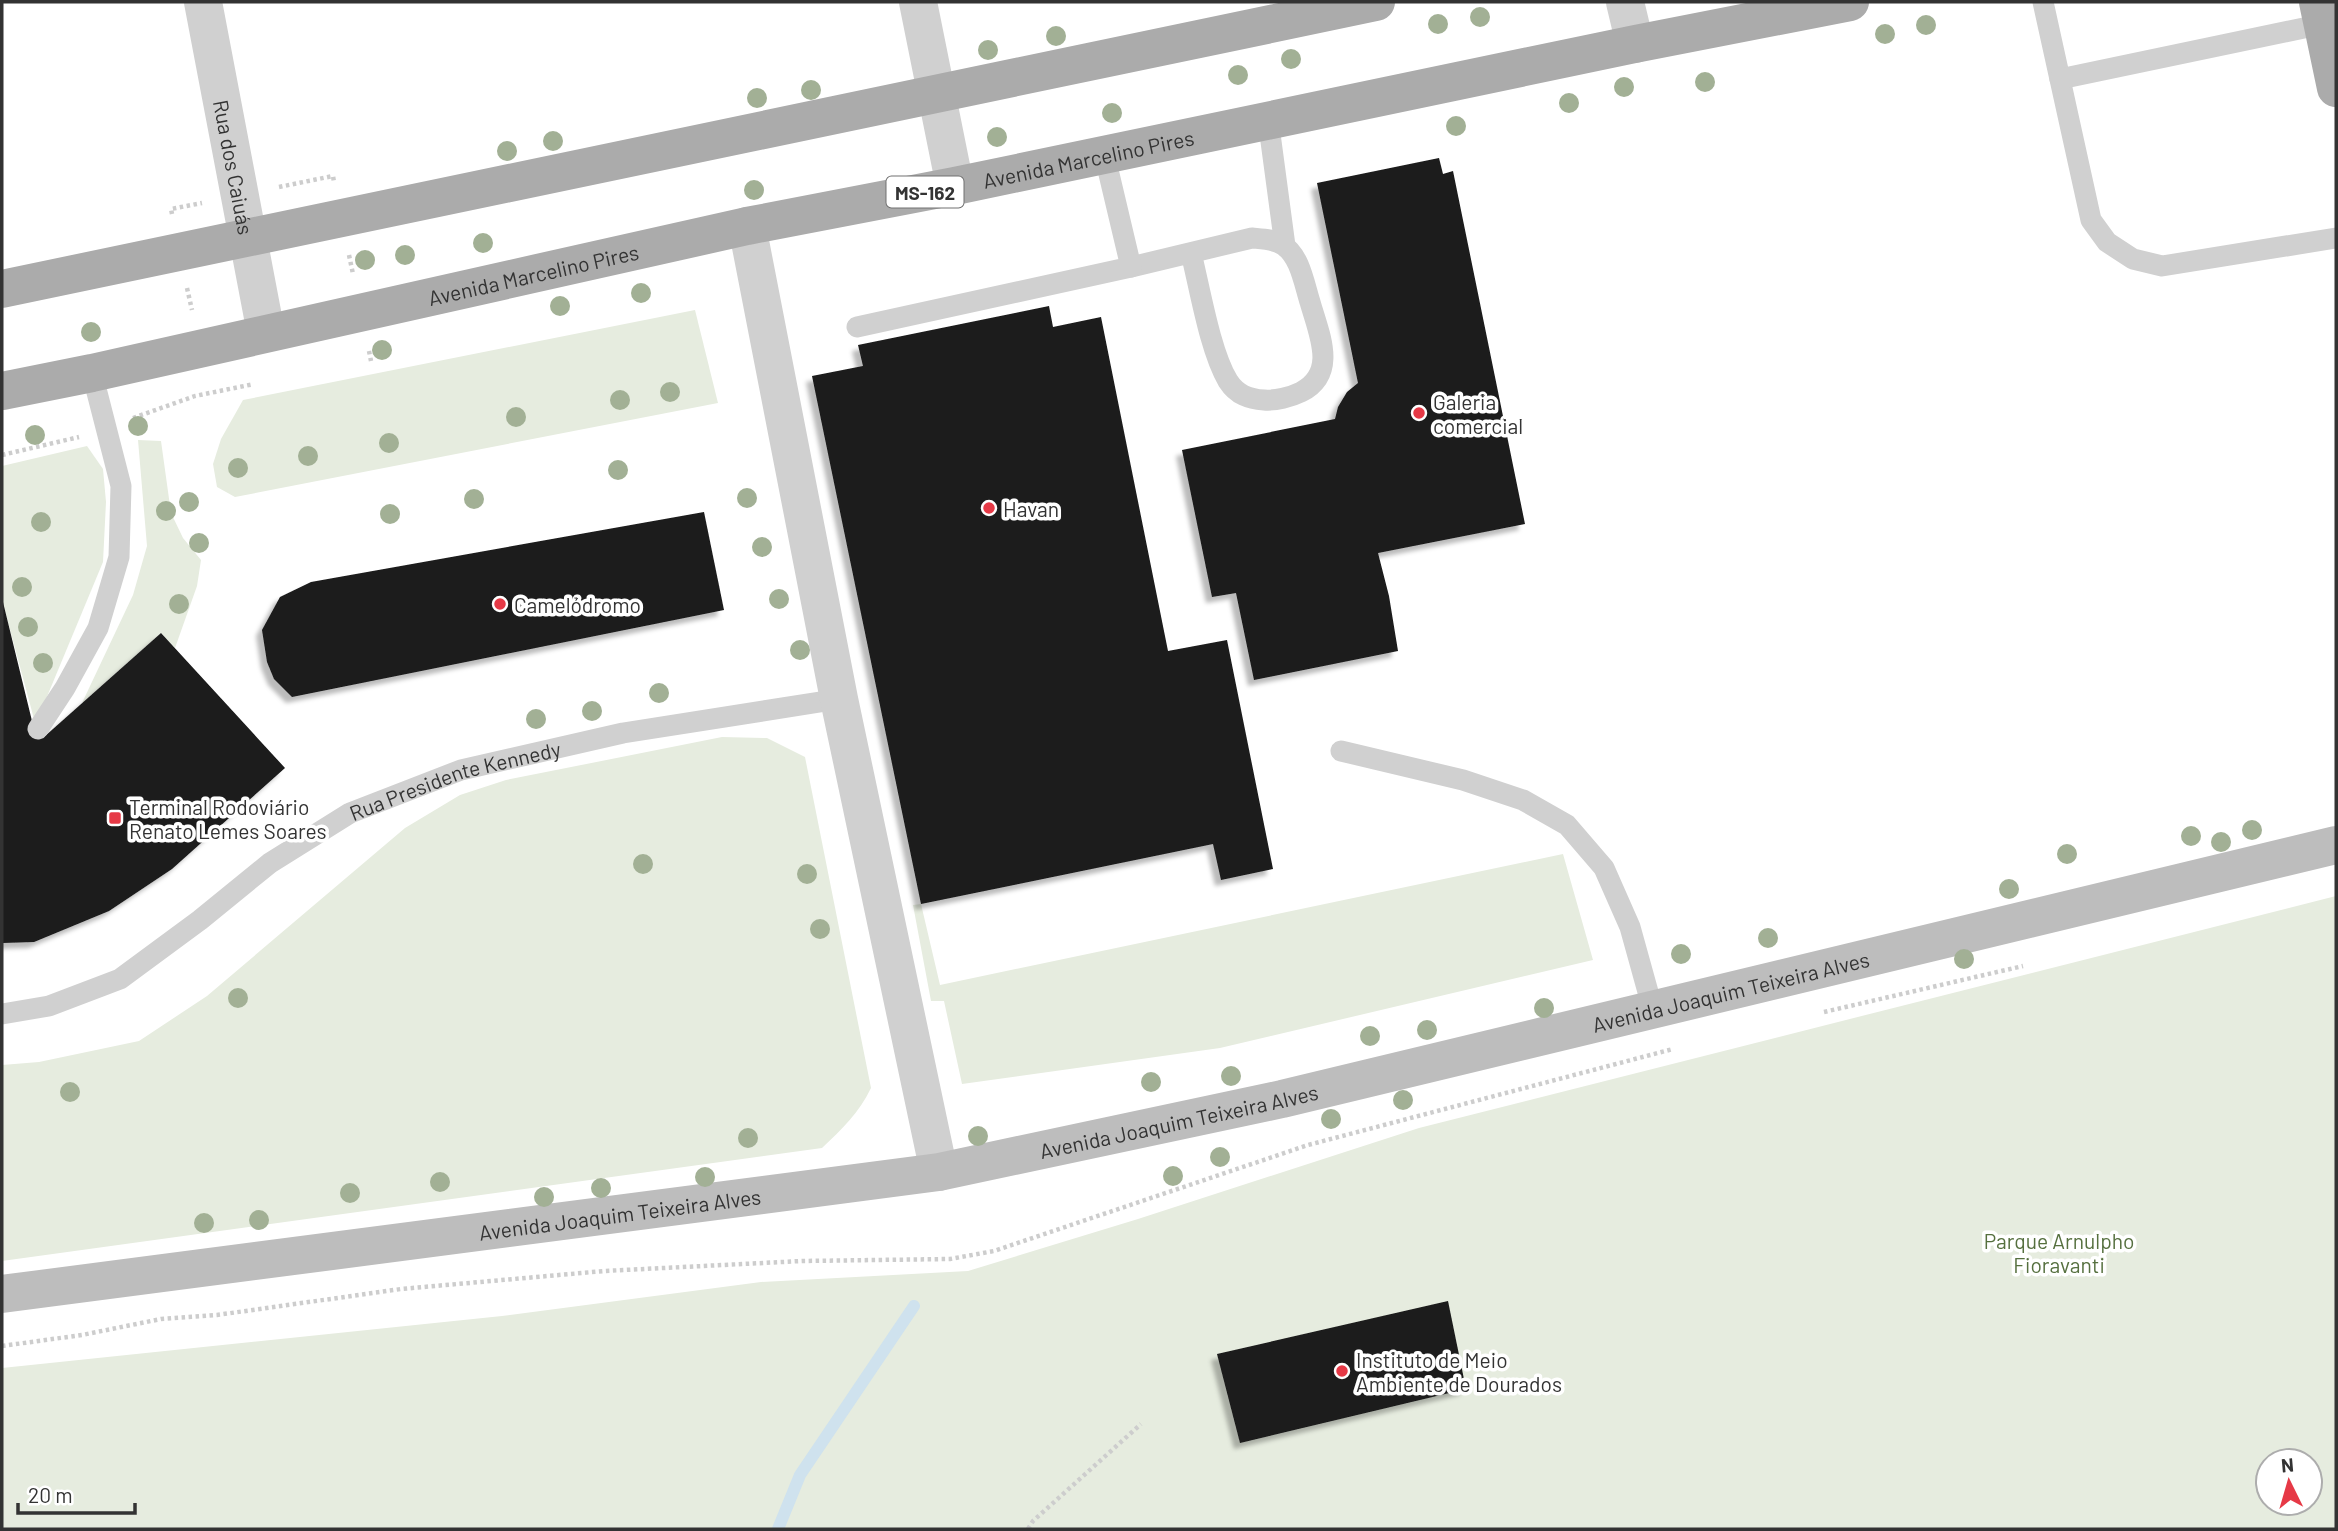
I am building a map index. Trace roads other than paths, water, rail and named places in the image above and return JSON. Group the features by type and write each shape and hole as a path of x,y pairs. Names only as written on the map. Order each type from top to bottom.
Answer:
{"main road":[{"path":"2,289 1376,2"},
{"name":"Avenida Marcelino Pires","path":"2,391 747,226 955,186 1268,119 1850,2"},
{"path":"2320,13 2336,89"},
{"name":"Avenida Joaquim Teixeira Alves","path":"2,1294 939,1172 1282,1099 2336,845"}],"street":[{"name":"Rua dos Caiuás","path":"203,2 266,333"},
{"path":"918,2 955,186"},
{"path":"1626,2 1635,44"},
{"path":"747,226 839,699 939,1172"}],"lane":[{"path":"2043,2 2091,220 2107,242 2133,259 2162,266 2336,238"},
{"path":"2060,79 2320,13"},
{"path":"1191,253 1219,362 1229,384 1243,397 1267,400 1294,396 1312,386 1321,372 1323,356 1303,279 1296,261 1285,246 1268,119"},
{"path":"1104,153 1131,267"},
{"path":"857,327 1252,239 1269,239 1285,246"},
{"path":"37,729 65,688 98,628 119,557 121,486 92,373"},
{"name":"Rua Presidente Kennedy","path":"2,1014 49,1006 120,979 200,920 270,863 350,813 461,770 623,733 839,699"},
{"path":"1341,751 1463,780 1523,800 1567,825 1604,867 1630,926 1653,1010"}],"waterway":[{"path":"778,1529 800,1475 914,1306"}],"place":[{"name":"Galeria comercial","path":"1419,413"},
{"name":"Havan","path":"989,508"},
{"name":"Camelódromo","path":"500,604"},
{"name":"Terminal Rodoviário Renato Lemes Soares","path":"115,818"},
{"name":"Instituto de Meio Ambiente de Dourados","path":"1342,1371"}],"park label":[{"name":"Parque Arnulpho Fioravanti","path":"2059,1252"}]}
